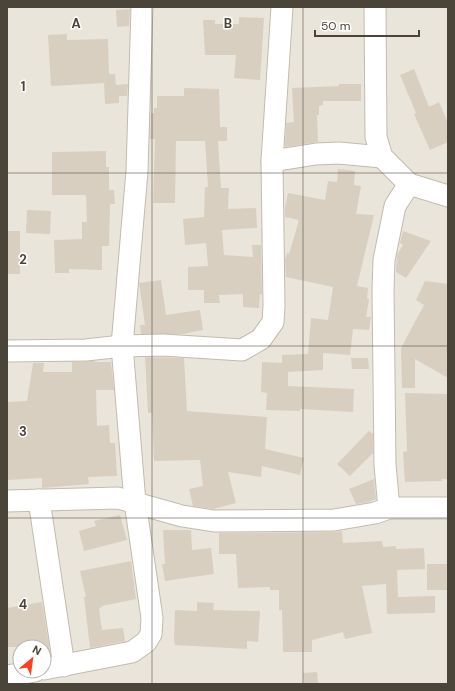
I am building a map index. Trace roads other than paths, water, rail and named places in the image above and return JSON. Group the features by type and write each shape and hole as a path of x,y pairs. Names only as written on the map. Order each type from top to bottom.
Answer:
{"street":[{"path":"52,668 132,652 146,642 151,634 152,618 135,502 122,346 137,171 142,7"},
{"path":"7,351 86,350 122,346 163,345 242,350 261,340 273,322 272,161 282,7"},
{"path":"375,7 376,137 382,157 409,184 448,196"},
{"path":"272,161 338,153 382,157"},
{"path":"389,508 385,457 384,260 395,206 409,184"},
{"path":"7,501 118,498 182,516 214,520 334,520 375,513 389,508 448,508"},
{"path":"39,500 64,666"}]}
